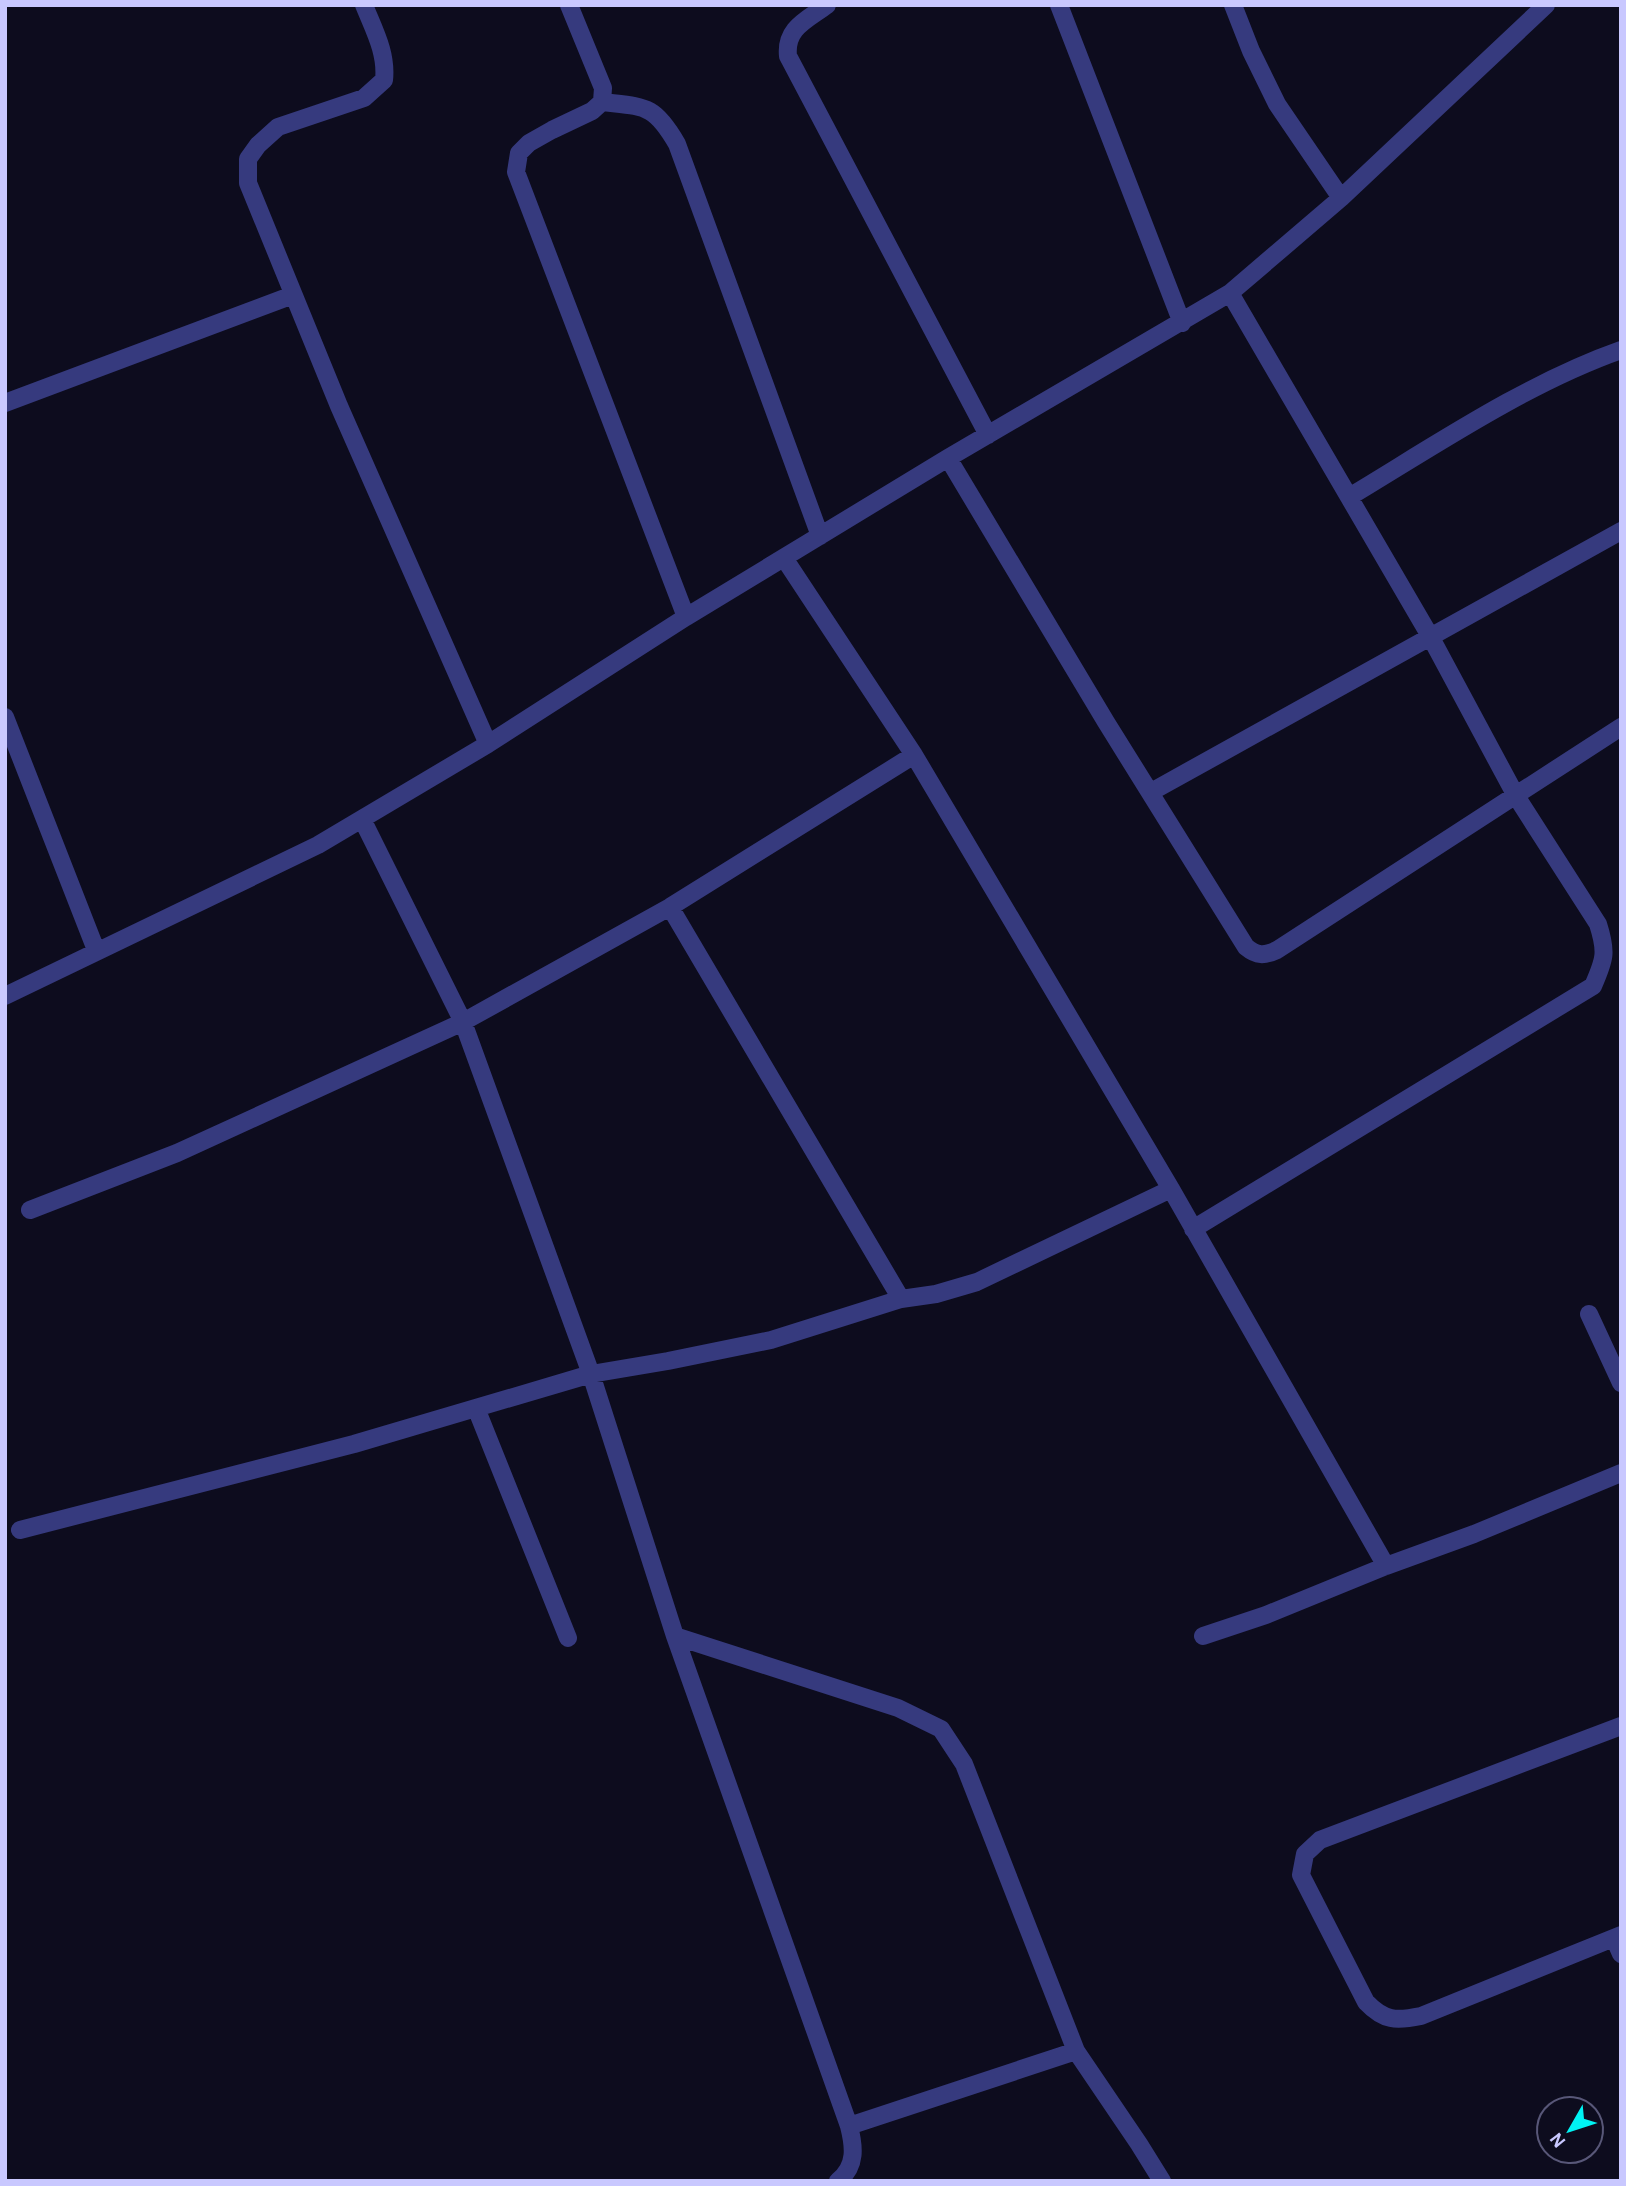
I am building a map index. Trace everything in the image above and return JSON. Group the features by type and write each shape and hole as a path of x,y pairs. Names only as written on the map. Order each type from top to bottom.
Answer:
{"street":[{"path":"365,5 383,53 384,80 363,98 278,127 258,145 248,159 248,183 345,418 488,744"},
{"path":"569,5 603,88 602,102 592,111 529,143 519,153 516,172 686,617"},
{"path":"827,5 790,34 788,56 988,435"},
{"path":"1059,5 1182,323"},
{"path":"1233,5 1251,51 1277,104 1341,198"},
{"path":"5,996 318,845 488,744 686,617 948,458 1230,293 1341,198 1546,5"},
{"path":"602,102 645,107 665,123 677,144 820,536"},
{"path":"1193,1229 1593,986 1603,964 1604,943 1598,924 1516,796 1430,636 1230,293"},
{"path":"5,403 293,295"},
{"path":"1349,497 1493,411 1589,361 1621,350"},
{"path":"948,458 1246,947 1254,954 1266,955 1277,950 1621,727"},
{"path":"1151,792 1621,531"},
{"path":"783,558 914,755 1171,1189 1386,1566"},
{"path":"5,717 96,950"},
{"path":"30,1210 177,1153 463,1022 670,907 914,755"},
{"path":"362,819 463,1022 591,1374 675,1636 849,2126 855,2147 850,2165 838,2181"},
{"path":"670,907 901,1300"},
{"path":"20,1530 354,1444 591,1374 771,1339 901,1300 936,1294 977,1282 1171,1189"},
{"path":"1589,1314 1621,1383"},
{"path":"476,1408 568,1637"},
{"path":"1203,1636 1266,1615 1621,1474"},
{"path":"675,1636 898,1708 941,1729 964,1764 1076,2051 1161,2181"},
{"path":"1618,1942 1421,2016 1398,2021 1377,2013 1366,2001 1301,1875 1305,1854 1320,1840 1621,1726"},
{"path":"849,2126 1076,2051"}]}
